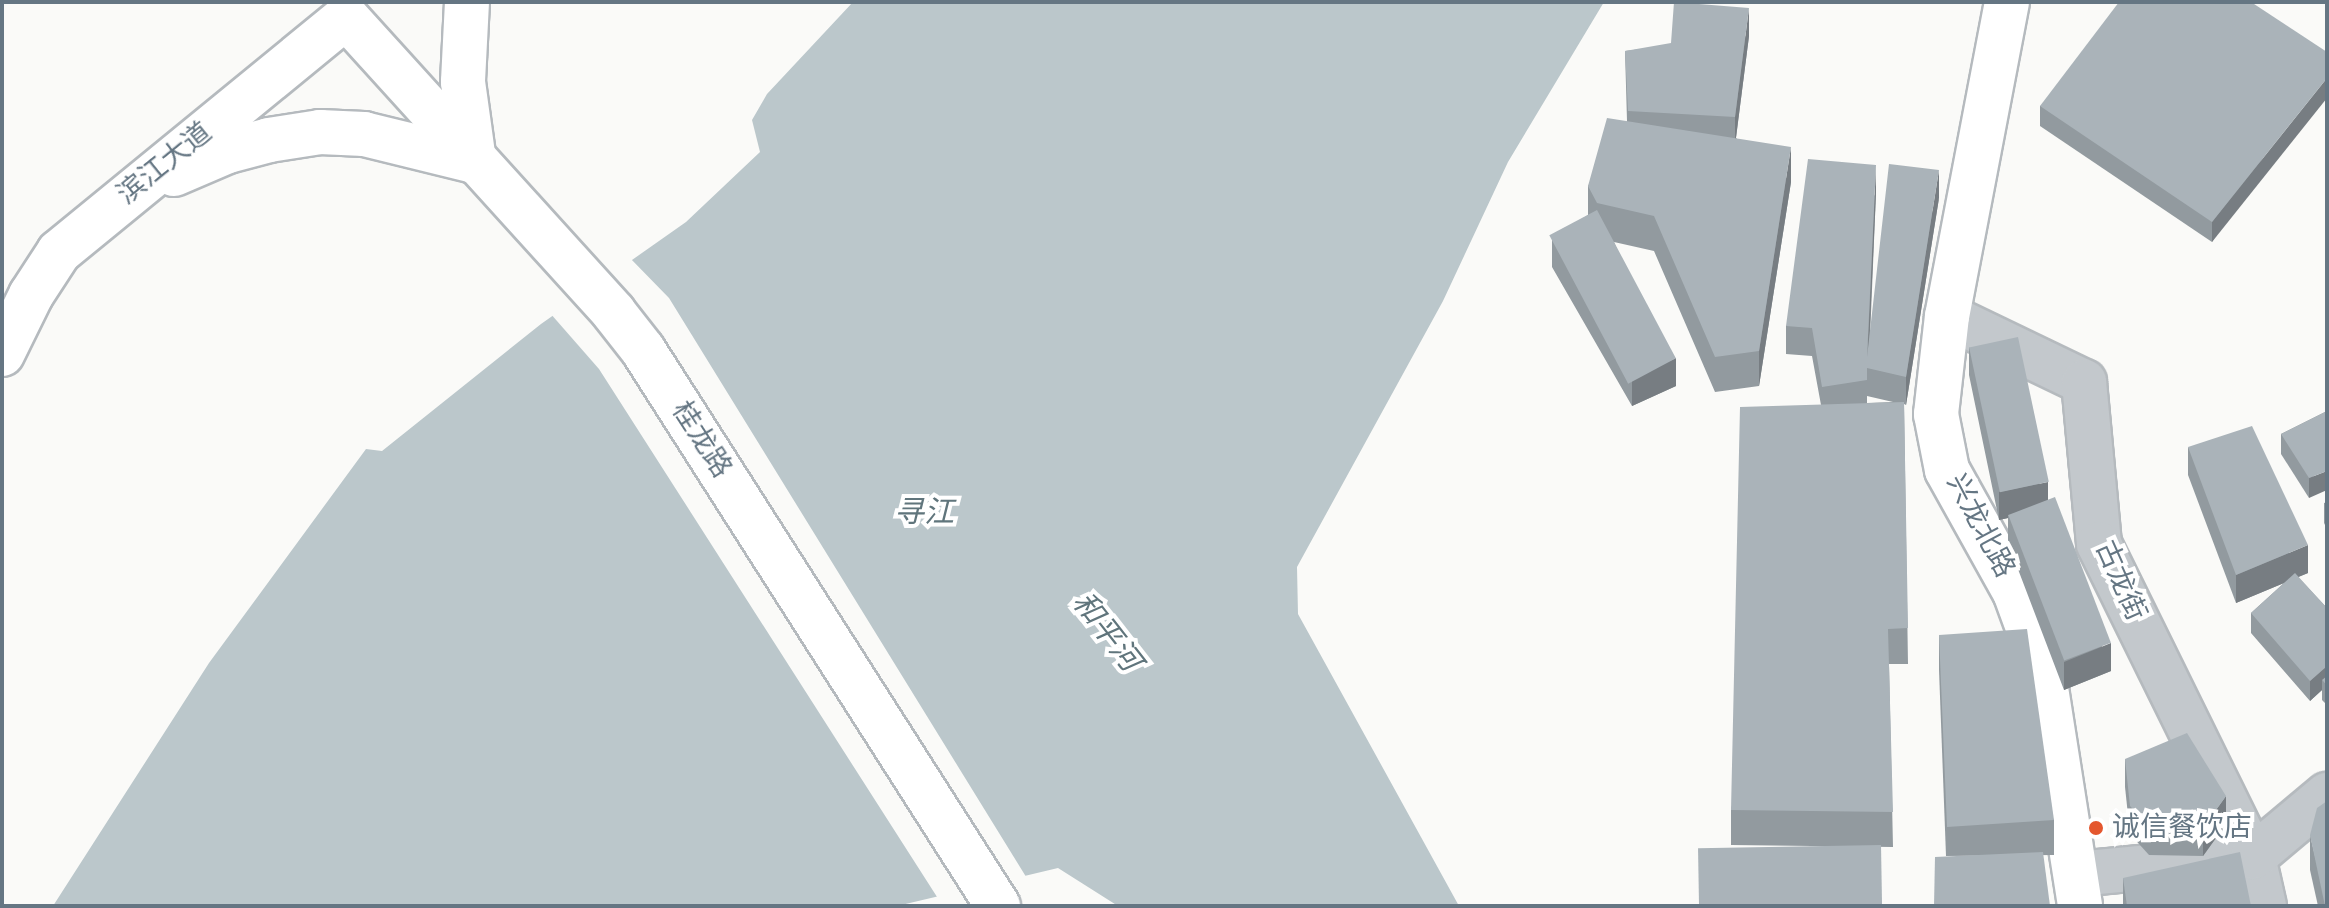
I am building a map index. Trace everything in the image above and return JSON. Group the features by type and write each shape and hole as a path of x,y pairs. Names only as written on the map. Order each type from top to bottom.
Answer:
{"main road":[{"path":"127,194 228,151 320,132 364,134 474,161 463,82 467,2"},
{"name":"兴龙北路","path":"2007,2 1947,316 1936,414 1947,470 2015,592 2043,669 2079,890"},
{"name":"桂龙路","path":"347,7 474,161 614,313 643,350 998,906"},
{"name":"滨江大道","path":"2,354 31,295 59,252 347,7"}],"street":[{"name":"古龙街","path":"1947,316 2084,382 2099,544 2253,857 2264,906"},
{"path":"2079,890 2253,857 2327,795"}],"water":[{"name":"寻江","path":"853,2 1604,2 1508,162 1443,301 1297,567 1298,614 1459,906 1118,906 1058,868 897,906 53,906 209,663 366,449 382,451 541,324 686,222 760,152 752,120 767,94"}],"pier":[{"path":"629,257 669,298 1028,880 939,900 599,369 550,313"}],"building":[{"path":"1674,2 1749,8 1735,117 1628,111 1625,51 1671,43"},
{"path":"2119,2 2251,2 2327,52 2327,78 2212,222 2040,106"},
{"path":"1607,118 1791,147 1759,351 1715,357 1654,216 1597,203 1588,186"},
{"path":"1808,159 1876,165 1867,357 1889,164 1939,170 1906,377 1867,368 1867,380 1822,387 1812,328 1786,326"},
{"path":"1597,210 1676,358 1628,384 1549,235"},
{"path":"2018,337 2049,482 2000,492 1969,347"},
{"path":"1904,402 1908,628 1888,629 1893,812 1731,810 1740,407"},
{"path":"2327,411 2327,471 2309,478 2281,434"},
{"path":"2252,426 2308,545 2236,575 2188,447"},
{"path":"2055,497 2111,643 2064,661 2008,515"},
{"path":"2295,573 2327,608 2327,666 2310,681 2251,613"},
{"path":"2027,629 2054,820 1947,827 1939,635"},
{"path":"2187,733 2226,796 2203,828 2149,827 2130,806 2125,759"},
{"path":"2327,801 2325,906 2310,835 2317,808"},
{"path":"1881,845 1882,906 1699,906 1698,848"},
{"path":"2043,852 2050,906 1934,906 1935,857"},
{"path":"2240,852 2251,906 2127,906 2123,878"}],"place":[{"name":"诚信餐饮店","path":"2096,828"}],"water label":[{"name":"和平河","path":"1106,632"}]}
